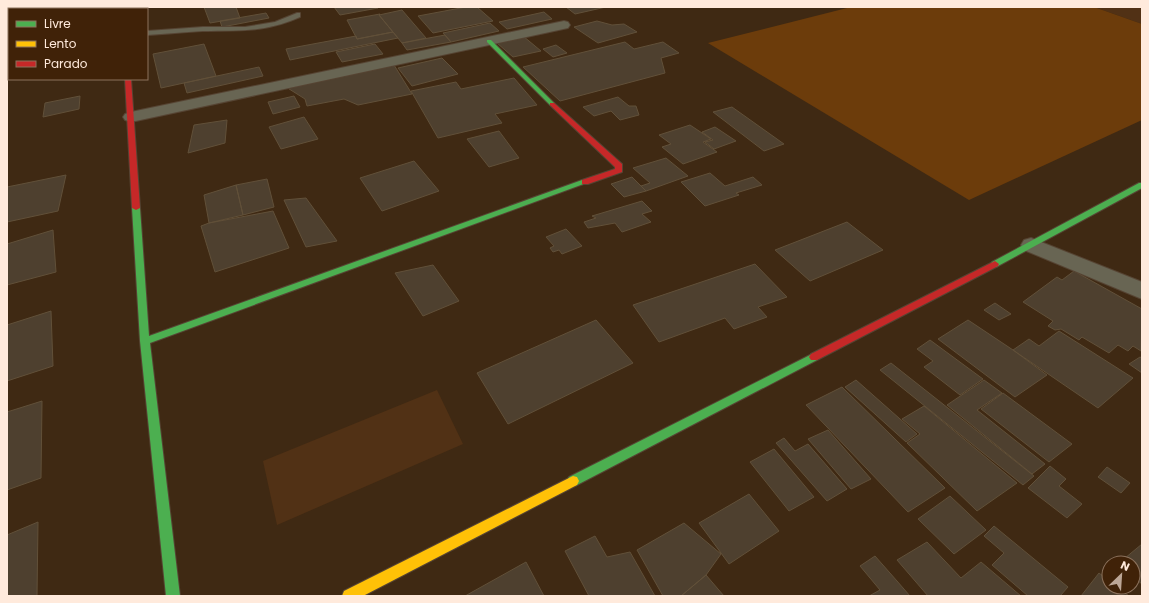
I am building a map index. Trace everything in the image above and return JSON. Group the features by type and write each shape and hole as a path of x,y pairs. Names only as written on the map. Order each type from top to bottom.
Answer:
{"street":[{"path":"131,117 564,25"},
{"path":"145,341 619,170 619,166 616,162 540,94 489,41"},
{"path":"128,80 145,341 173,596"},
{"path":"348,596 1031,245 1142,185"},
{"path":"1031,245 1142,291"}],"lane":[{"path":"148,33 203,29 245,29 277,24 297,15"}],"shaded area":[{"path":"851,7 1094,7 1142,24 1142,120 969,200 708,43"},
{"path":"1094,7 1142,7 1142,24"},
{"path":"437,390 463,444 277,525 263,461"}],"building":[{"path":"204,7 236,7 240,18 210,23"},
{"path":"334,7 376,7 378,8 340,15"},
{"path":"466,7 477,7 493,21 433,33 418,16"},
{"path":"566,7 606,7 575,14"},
{"path":"402,10 426,38 402,43 379,15"},
{"path":"544,12 552,19 507,29 499,22"},
{"path":"266,13 269,18 222,27 220,21"},
{"path":"380,14 379,15 393,32 357,39 347,20"},
{"path":"597,21 612,25 624,24 637,32 598,43 574,27"},
{"path":"490,23 499,31 451,42 443,33"},
{"path":"393,32 398,38 290,60 286,49 356,36 357,39"},
{"path":"445,35 451,42 407,50 402,43"},
{"path":"523,36 541,51 513,57 497,43"},
{"path":"625,42 634,49 663,42 679,53 661,58 665,73 560,101 523,67"},
{"path":"204,44 216,76 161,88 153,54"},
{"path":"375,44 383,54 342,62 336,52"},
{"path":"556,45 567,53 553,57 543,49"},
{"path":"442,58 458,74 412,86 398,68"},
{"path":"394,65 412,94 358,105 344,99 307,106 305,99 286,87"},
{"path":"259,67 263,76 187,93 184,83"},
{"path":"514,78 537,105 495,114 502,123 438,138 411,91 456,82 461,89"},
{"path":"80,96 79,109 43,117 45,103"},
{"path":"294,96 300,107 273,114 268,102"},
{"path":"618,97 629,106 636,106 639,115 620,120 611,111 594,116 583,107"},
{"path":"732,107 784,144 764,151 713,112"},
{"path":"304,117 318,139 281,149 269,127"},
{"path":"227,120 225,143 188,153 194,125"},
{"path":"690,125 711,139 703,142 717,152 683,164 662,147 671,144 659,135"},
{"path":"715,127 736,141 714,149 705,142 713,140 702,132"},
{"path":"499,131 519,158 489,167 467,139"},
{"path":"666,158 688,176 646,191 641,186 650,183 633,168"},
{"path":"414,161 439,191 382,211 360,178"},
{"path":"710,173 725,186 753,177 762,185 736,193 739,195 705,206 681,182"},
{"path":"66,175 58,211 7,222 7,187"},
{"path":"632,177 646,191 624,197 611,184"},
{"path":"267,179 274,207 243,215 236,185"},
{"path":"236,185 243,215 209,223 204,195"},
{"path":"306,198 337,241 306,247 284,200"},
{"path":"642,201 652,211 642,214 651,222 622,232 615,223 588,228 584,222 596,218 592,216"},
{"path":"273,211 289,248 215,272 201,226 209,223"},
{"path":"847,222 883,250 810,281 775,250"},
{"path":"566,229 582,246 562,254 559,250 553,252 550,248 554,246 546,237"},
{"path":"53,230 56,272 7,285 7,244"},
{"path":"755,264 787,297 758,307 767,317 734,329 725,318 659,342 633,305"},
{"path":"433,265 459,301 423,316 395,273"},
{"path":"1074,271 1142,309 1141,351 1133,346 1128,351 1118,345 1109,353 1082,337 1079,340 1061,329 1055,330 1048,326 1053,321 1023,302 1057,277 1062,280"},
{"path":"995,303 1011,314 999,320 984,310"},
{"path":"51,311 53,366 7,381 7,325"},
{"path":"596,320 633,363 508,424 477,373"},
{"path":"968,320 1047,375 1015,397 938,339"},
{"path":"1059,331 1133,378 1098,408 1013,350 1029,339 1039,346"},
{"path":"930,340 983,379 960,395 924,367 933,361 917,349"},
{"path":"1140,357 1142,358 1142,373 1129,364"},
{"path":"891,363 1034,476 1023,485 880,370"},
{"path":"856,380 917,434 906,442 845,387"},
{"path":"984,380 1002,393 977,410 1045,464 1032,474 947,405"},
{"path":"842,387 945,488 908,512 806,405"},
{"path":"1003,393 1072,444 1049,462 981,409"},
{"path":"42,401 41,478 7,490 7,412"},
{"path":"924,406 1017,483 977,511 907,443 920,434 902,419"},
{"path":"828,430 871,479 851,489 808,439"},
{"path":"784,438 795,451 808,444 847,489 827,501 776,443"},
{"path":"774,449 814,497 789,511 750,462"},
{"path":"1050,466 1066,479 1059,486 1082,504 1067,518 1028,488"},
{"path":"1107,467 1130,483 1121,493 1098,477"},
{"path":"749,494 779,531 729,564 699,523"},
{"path":"950,496 986,530 954,554 918,519"},
{"path":"38,522 37,596 7,596 7,535"},
{"path":"684,523 721,554 706,575 681,596 663,596 637,550"},
{"path":"994,526 1068,587 1060,596 1028,596 992,565 1004,553 984,536"},
{"path":"595,536 607,557 630,552 655,596 589,596 565,551"},
{"path":"927,542 961,578 981,562 1021,596 928,596 897,560"},
{"path":"1142,544 1142,584 1141,555 1129,555"},
{"path":"875,556 910,596 869,596 880,590 860,566"},
{"path":"526,562 544,596 465,596"},
{"path":"1099,573 1101,575 1101,595 1129,596 1081,596"},
{"path":"706,575 724,596 681,596"}],"traffic: fast":[{"path":"489,41 552,104"},
{"path":"145,341 585,182"},
{"path":"995,264 1142,185"},
{"path":"136,208 145,341 173,596"},
{"path":"573,481 814,357"}],"traffic: slow":[{"path":"349,596 573,481"}],"traffic: jam":[{"path":"128,80 136,208"},
{"path":"552,104 619,166 619,170 585,182"},
{"path":"814,357 995,264"}]}
